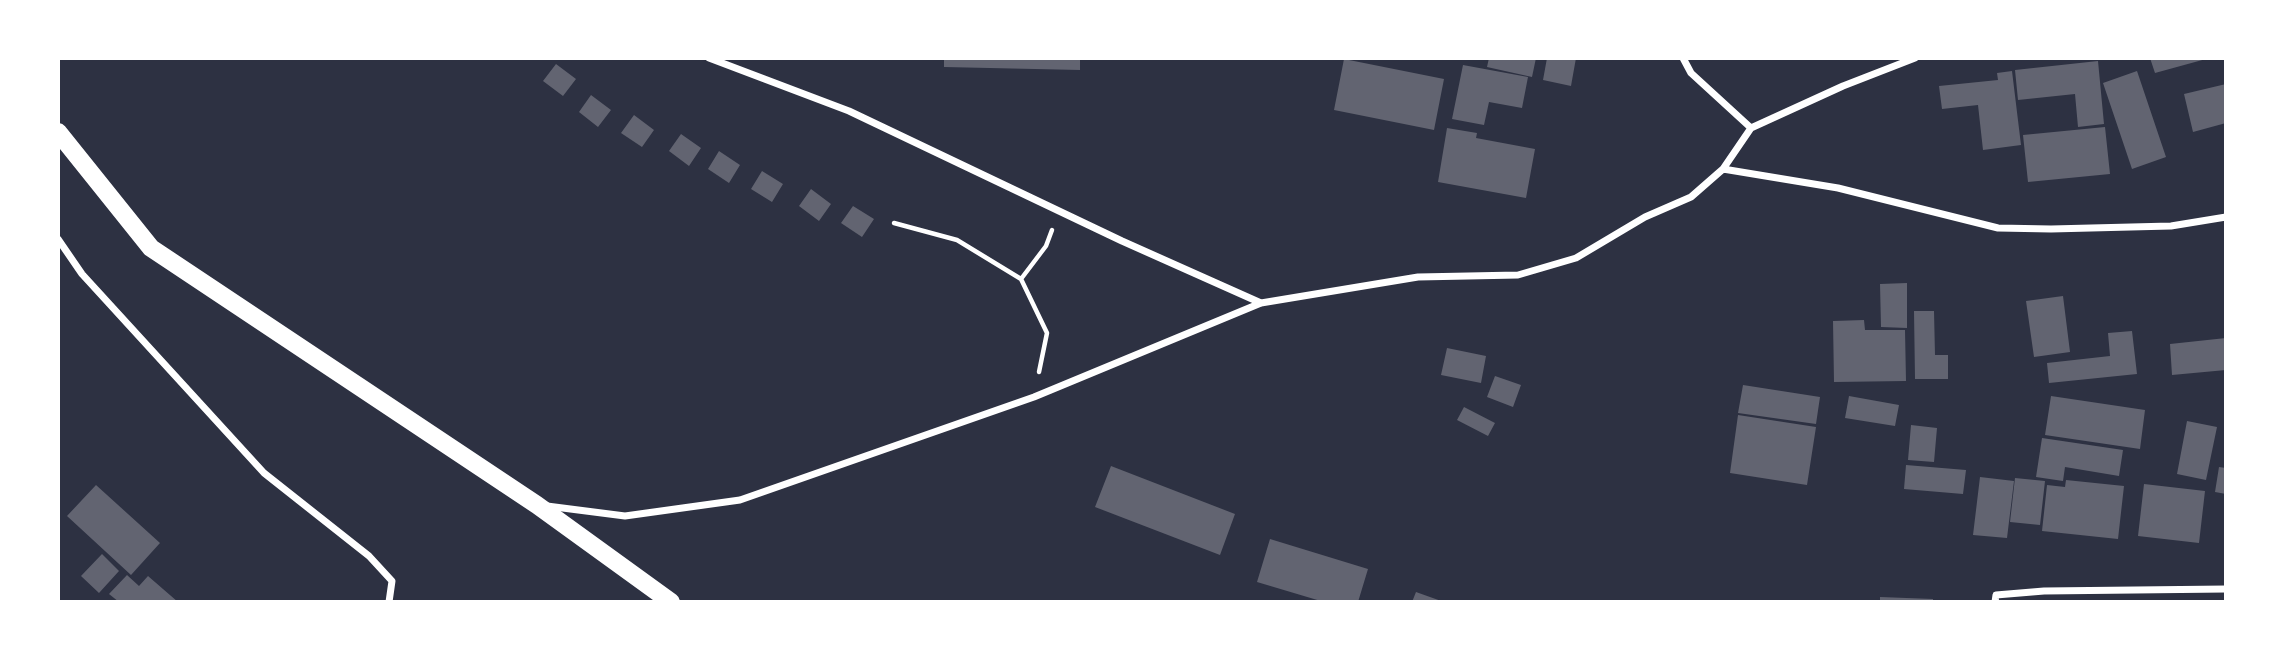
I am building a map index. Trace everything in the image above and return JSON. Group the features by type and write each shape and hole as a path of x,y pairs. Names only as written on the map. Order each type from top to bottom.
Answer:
{"main road":[{"path":"58,132 151,248 537,505 671,602"}],"street":[{"path":"709,58 849,111 1261,303"},
{"path":"1684,58 1691,73 1751,128"},
{"path":"537,505 625,516 740,499 1034,397 1261,303 1418,277 1518,275 1576,258 1645,217 1691,197 1723,169 1751,128 1843,86 1915,58"},
{"path":"1723,169 1838,188 1998,228 2171,226 2226,218"},
{"path":"58,239 82,274 264,473 369,556 392,581 389,602"},
{"path":"1996,602 1996,595 2044,591 2226,589"}],"path":[{"path":"1021,279 1046,246 1059,211"},
{"path":"894,223 957,240 1021,279 1047,333 1034,397"}],"building":[{"path":"944,58 1080,58 1080,70 944,67"},
{"path":"1489,58 1536,58 1532,77 1487,67"},
{"path":"1547,58 1576,58 1571,86 1543,80"},
{"path":"2150,58 2206,58 2206,59 2155,73"},
{"path":"1344,59 1444,79 1434,130 1334,110"},
{"path":"2098,61 2104,124 2078,127 2075,94 2018,100 2015,70"},
{"path":"556,64 576,79 563,96 543,81"},
{"path":"1463,65 1528,77 1522,108 1489,102 1484,125 1452,119"},
{"path":"2012,71 2021,145 1983,150 1978,105 1942,109 1939,86 1998,80 1997,73"},
{"path":"2137,71 2166,157 2132,169 2103,83"},
{"path":"2226,84 2226,123 2193,132 2184,94"},
{"path":"591,95 611,110 598,127 579,112"},
{"path":"634,115 654,130 642,147 621,133"},
{"path":"2105,127 2110,174 2028,182 2023,135"},
{"path":"1447,128 1477,133 1476,138 1535,149 1526,198 1438,182"},
{"path":"681,134 701,148 689,166 669,151"},
{"path":"719,151 740,165 729,183 708,169"},
{"path":"762,171 783,184 772,202 751,189"},
{"path":"811,189 831,204 819,221 799,206"},
{"path":"853,206 874,219 862,237 841,223"},
{"path":"1907,283 1907,328 1881,327 1880,284"},
{"path":"2063,296 2070,352 2034,357 2026,301"},
{"path":"1914,311 1934,311 1935,355 1948,355 1948,379 1915,379"},
{"path":"1864,320 1865,330 1905,330 1906,381 1834,382 1833,321"},
{"path":"2132,331 2137,374 2049,383 2047,363 2110,356 2108,333"},
{"path":"2226,338 2226,370 2172,375 2170,344"},
{"path":"1447,348 1486,356 1481,383 1441,375"},
{"path":"1495,376 1521,385 1513,407 1487,397"},
{"path":"1743,385 1820,397 1816,424 1738,413"},
{"path":"1849,396 1899,405 1895,426 1845,418"},
{"path":"2051,396 2145,410 2140,449 2045,435"},
{"path":"1464,407 1495,423 1488,436 1457,420"},
{"path":"1738,415 1816,427 1807,485 1730,473"},
{"path":"2187,421 2217,427 2206,480 2177,474"},
{"path":"1911,425 1937,428 1934,462 1908,460"},
{"path":"2042,438 2123,450 2119,476 2065,467 2063,481 2036,477"},
{"path":"1906,465 1966,470 1963,494 1904,489"},
{"path":"1111,466 1235,514 1220,555 1095,507"},
{"path":"2219,467 2226,468 2226,494 2215,492"},
{"path":"1980,477 2014,481 2007,538 1973,535"},
{"path":"2015,478 2045,481 2040,525 2010,522"},
{"path":"2066,480 2124,486 2118,539 2042,531 2047,485 2065,487"},
{"path":"2144,484 2205,491 2199,543 2138,536"},
{"path":"96,485 160,543 131,575 67,516"},
{"path":"1270,539 1368,569 1358,602 1324,602 1257,582"},
{"path":"102,554 119,571 99,593 81,576"},
{"path":"127,575 139,586 148,576 178,602 119,602 109,594"},
{"path":"1416,592 1444,602 1412,602"},
{"path":"1880,597 1933,599 1933,602 1880,602"}]}
